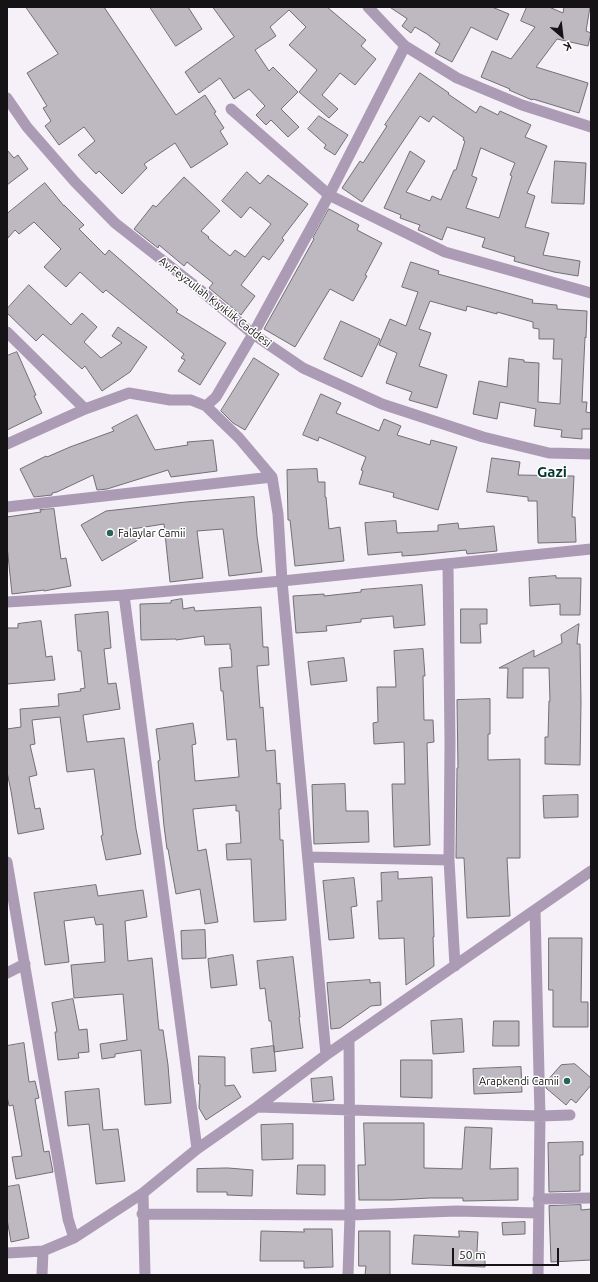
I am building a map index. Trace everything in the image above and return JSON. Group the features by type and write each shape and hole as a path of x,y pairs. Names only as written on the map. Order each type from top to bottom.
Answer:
{"street":[{"path":"368,7 406,46 457,78 522,105 591,127"},
{"path":"206,406 216,397 253,334 330,195 406,46"},
{"name":"Av.Feyzullah Kıyıklık Caddesi","path":"7,98 27,127 75,182 115,223 199,289 253,334 303,368 382,404 483,437 549,453 591,454"},
{"path":"232,109 330,195 445,252 591,293"},
{"path":"7,332 85,409"},
{"path":"7,444 85,409 129,393 170,400 191,400 206,406 239,438 272,477 278,514 282,581 326,1055"},
{"path":"7,507 272,477"},
{"path":"7,602 124,595 282,581 591,549"},
{"path":"448,564 450,743 449,860 455,966"},
{"path":"124,595 196,1149"},
{"path":"308,857 449,860"},
{"path":"7,862 68,1219 74,1238"},
{"path":"7,1253 43,1251 74,1238 142,1193 196,1149 257,1107 326,1055 591,871"},
{"path":"535,910 540,1116 538,1275"},
{"path":"7,973 25,964"},
{"path":"348,1040 350,1215 348,1275"},
{"path":"257,1107 540,1116 570,1115"},
{"path":"142,1193 145,1275"},
{"path":"538,1199 591,1198"},
{"path":"142,1214 350,1215 457,1211 538,1213"},
{"path":"42,1275 43,1251"}],"building":[{"path":"26,7 104,7 176,115 205,95 224,128 220,131 228,144 191,168 175,143 144,164 147,168 122,194 99,171 96,174 78,155 95,141 84,127 59,145 45,126 51,121 43,108 47,106 27,73 58,54"},
{"path":"150,7 188,7 202,29 176,46"},
{"path":"213,7 327,7 366,40 361,46 376,59 355,85 340,73 322,95 338,109 329,118 299,92 317,70 289,45 306,27 289,10 270,27 276,36 255,50 269,71 273,67 298,92 281,109 299,127 288,137 271,120 266,125 256,115 265,106 249,89 234,99 220,78 199,93 185,72 234,37"},
{"path":"390,7 492,7 509,14 497,40 471,27 452,62 435,53 440,44 427,34 415,27 411,33 402,26 407,19"},
{"path":"527,7 549,7 563,13 564,7 590,7 586,31 591,33 588,46 557,39 536,67 588,83 579,113 533,99 532,100 481,77 492,51 511,59 535,27 521,21"},
{"path":"420,73 476,113 480,106 498,115 500,111 531,125 525,137 547,146 527,193 535,196 525,227 549,233 543,255 580,261 578,276 554,272 514,261 515,257 482,247 485,238 447,227 442,240 418,230 420,225 400,218 401,215 384,208 410,151 425,161 406,192 430,201 432,196 441,200 454,170 456,170 465,141 463,140 464,138 433,116 429,122 420,116 362,202 342,188 360,161 363,163 387,126 385,125","holes":["481,148 515,163 510,175 512,176 499,218 466,208 477,178 472,176"]},
{"path":"319,116 348,135 335,155 324,148 326,145 308,129"},
{"path":"7,150 14,158 18,155 28,169 7,185"},
{"path":"555,161 586,163 584,204 552,203"},
{"path":"247,172 260,184 268,175 308,204 282,238 284,240 269,260 263,256 241,285 255,296 241,315 209,288 213,283 187,262 184,266 159,245 158,248 134,229 153,205 156,207 184,177 220,211 201,231 230,256 235,250 245,257 271,224 250,207 241,218 222,201"},
{"path":"45,183 64,206 84,225 79,229 105,255 109,250 178,310 176,312 226,343 200,385 178,371 185,360 181,358 184,354 106,290 103,293 80,272 66,287 44,267 61,249 34,222 19,234 15,230 7,239 7,214"},
{"path":"329,209 359,225 357,230 382,243 365,275 367,276 353,301 330,289 295,347 264,329"},
{"path":"411,262 439,271 438,274 533,300 532,303 557,305 557,309 587,311 582,402 587,402 586,412 591,413 591,429 582,429 582,439 561,437 562,430 534,426 536,409 500,402 497,419 473,414 479,381 507,387 509,358 524,360 524,362 539,363 538,402 560,404 562,359 553,359 554,339 539,339 539,329 533,328 533,322 497,312 497,314 467,306 466,311 430,301 419,329 431,333 419,366 447,375 437,408 409,400 412,392 386,383 397,353 379,345 390,319 406,326 418,292 402,287"},
{"path":"29,285 71,325 82,313 97,327 84,342 101,358 122,343 112,336 118,327 147,347 130,372 102,391 85,366 82,369 43,334 36,341 7,313 7,309"},
{"path":"341,321 380,339 362,377 324,359"},
{"path":"17,352 36,395 34,396 42,413 7,430 7,356"},
{"path":"254,358 279,374 245,430 233,423 221,411"},
{"path":"321,394 341,403 336,413 379,431 384,419 401,426 397,435 430,445 431,440 457,447 438,510 393,497 394,493 359,484 363,471 361,470 366,457 319,437 318,441 303,435"},
{"path":"137,415 155,450 188,445 187,442 213,440 217,471 171,477 168,470 107,489 97,490 93,475 52,493 52,495 34,497 20,469 46,456 47,457 114,431 112,428"},
{"path":"492,458 520,462 518,475 574,476 572,517 575,517 576,542 538,543 537,501 528,501 528,497 487,492"},
{"path":"317,469 318,482 325,482 325,497 329,529 340,527 344,561 295,566 290,520 288,520 287,470"},
{"path":"254,497 262,572 229,576 223,529 197,531 203,578 170,582 164,524 132,529 138,540 102,561 81,525 106,511 186,502"},
{"path":"54,509 61,559 66,558 71,586 44,591 12,594 7,546 7,517 41,512 40,510"},
{"path":"396,521 397,533 438,531 438,525 458,523 459,529 494,526 497,551 467,554 466,550 402,556 402,552 368,555 365,523"},
{"path":"556,576 556,578 581,578 580,615 560,615 560,604 530,606 529,578"},
{"path":"422,585 425,625 394,628 393,616 361,619 361,622 326,626 327,631 296,633 293,596 324,594 324,596 361,592 361,590"},
{"path":"182,599 183,609 194,607 195,611 261,607 263,647 268,647 269,665 257,666 260,708 263,707 266,751 275,750 277,784 280,783 280,840 283,840 286,920 254,922 251,859 227,860 226,844 241,843 239,811 236,811 236,805 193,809 198,851 206,849 218,922 205,924 200,889 176,894 164,826 158,761 160,760 156,729 193,723 196,744 192,745 195,781 239,777 236,739 227,740 223,691 221,691 219,668 232,667 230,644 205,645 204,636 176,640 141,640 140,604 171,603 171,601"},
{"path":"461,609 487,609 487,624 480,624 481,643 461,643"},
{"path":"108,612 111,648 104,649 108,684 116,683 120,709 83,715 87,742 124,738 136,829 141,854 106,860 101,836 103,835 94,769 67,772 60,717 32,720 35,744 30,745 37,775 29,777 35,809 40,808 44,829 18,834 7,772 7,729 21,727 20,709 59,706 58,694 81,691 80,689 85,688 81,651 78,651 75,615"},
{"path":"41,621 46,657 52,656 55,680 7,684 7,628 18,628 18,624"},
{"path":"579,624 577,644 580,644 580,765 545,764 545,737 548,737 550,701 549,668 523,668 523,698 507,698 508,668 499,668 534,650 534,657 562,643 561,635"},
{"path":"423,649 425,676 423,676 424,720 433,720 434,742 427,743 430,845 394,847 392,784 405,784 404,742 374,744 373,723 378,722 377,687 396,687 394,651"},
{"path":"344,658 347,681 311,685 308,662"},
{"path":"490,699 488,760 520,759 520,858 507,858 510,916 467,918 464,858 456,858 458,768 457,700"},
{"path":"345,784 346,811 368,811 369,842 314,844 312,785"},
{"path":"578,795 578,817 544,818 543,796"},
{"path":"398,872 398,879 432,877 434,966 406,985 404,938 379,939 377,901 382,901 381,873"},
{"path":"354,878 357,906 351,907 354,938 329,940 323,881"},
{"path":"96,885 98,896 143,890 147,917 125,921 128,961 152,958 159,1030 163,1030 171,1103 145,1105 141,1050 115,1054 115,1057 102,1059 100,1044 127,1040 123,994 74,998 71,965 105,962 103,924 96,925 94,917 64,921 69,962 45,965 34,893"},
{"path":"205,930 206,958 182,959 181,931"},
{"path":"549,938 582,938 581,1002 588,1002 588,1027 553,1027 553,990 549,990"},
{"path":"233,955 237,985 211,988 208,959"},
{"path":"293,957 303,1048 274,1052 271,1021 269,1021 265,988 260,989 257,961"},
{"path":"370,980 370,983 380,982 381,1005 371,1006 340,1028 331,1029 327,983"},
{"path":"73,999 79,1030 87,1029 89,1052 78,1053 79,1058 58,1060 55,1032 57,1032 52,1003"},
{"path":"462,1019 464,1052 433,1054 431,1021"},
{"path":"494,1021 519,1021 519,1046 493,1046"},
{"path":"24,1043 29,1082 35,1081 39,1098 35,1099 44,1152 49,1151 53,1172 16,1179 12,1157 22,1156 13,1105 9,1106 7,1096 7,1046"},
{"path":"274,1046 276,1071 253,1073 251,1049"},
{"path":"199,1056 225,1057 225,1086 234,1085 241,1097 206,1120 199,1108"},
{"path":"401,1060 432,1060 432,1098 401,1097"},
{"name":"Arapkendi Camii","path":"575,1064 591,1078 591,1085 576,1103 571,1099 566,1105 546,1088 546,1082 561,1065"},
{"path":"521,1067 522,1092 474,1094 473,1069"},
{"path":"332,1077 334,1100 313,1102 311,1079"},
{"path":"99,1089 103,1130 118,1129 125,1181 96,1184 89,1124 68,1126 65,1092"},
{"path":"364,1123 424,1123 424,1168 462,1169 465,1127 492,1128 490,1169 518,1168 518,1200 463,1201 463,1198 430,1198 359,1200 358,1165 365,1165"},
{"path":"293,1124 293,1159 262,1160 261,1125"},
{"path":"583,1142 583,1155 580,1155 580,1191 549,1192 548,1143"},
{"path":"298,1165 325,1165 325,1195 297,1194"},
{"path":"228,1168 253,1170 252,1196 227,1195 227,1192 197,1192 197,1169"},
{"path":"19,1185 29,1238 11,1242 7,1219 7,1187"},
{"path":"581,1205 581,1210 591,1209 591,1260 551,1262 549,1206"},
{"path":"525,1222 525,1234 503,1235 502,1223"},
{"path":"304,1229 332,1229 333,1267 304,1268 304,1261 260,1261 261,1231 304,1232"},
{"path":"359,1231 390,1231 390,1275 365,1275 366,1266 359,1266"},
{"path":"459,1231 478,1232 477,1252 485,1252 485,1267 412,1264 414,1235 459,1237"}],"place":[{"name":"Falaylar Camii","path":"110,533"},
{"name":"Arapkendi Camii","path":"567,1081"}],"district":[{"name":"Gazi","path":"552,472"}]}
